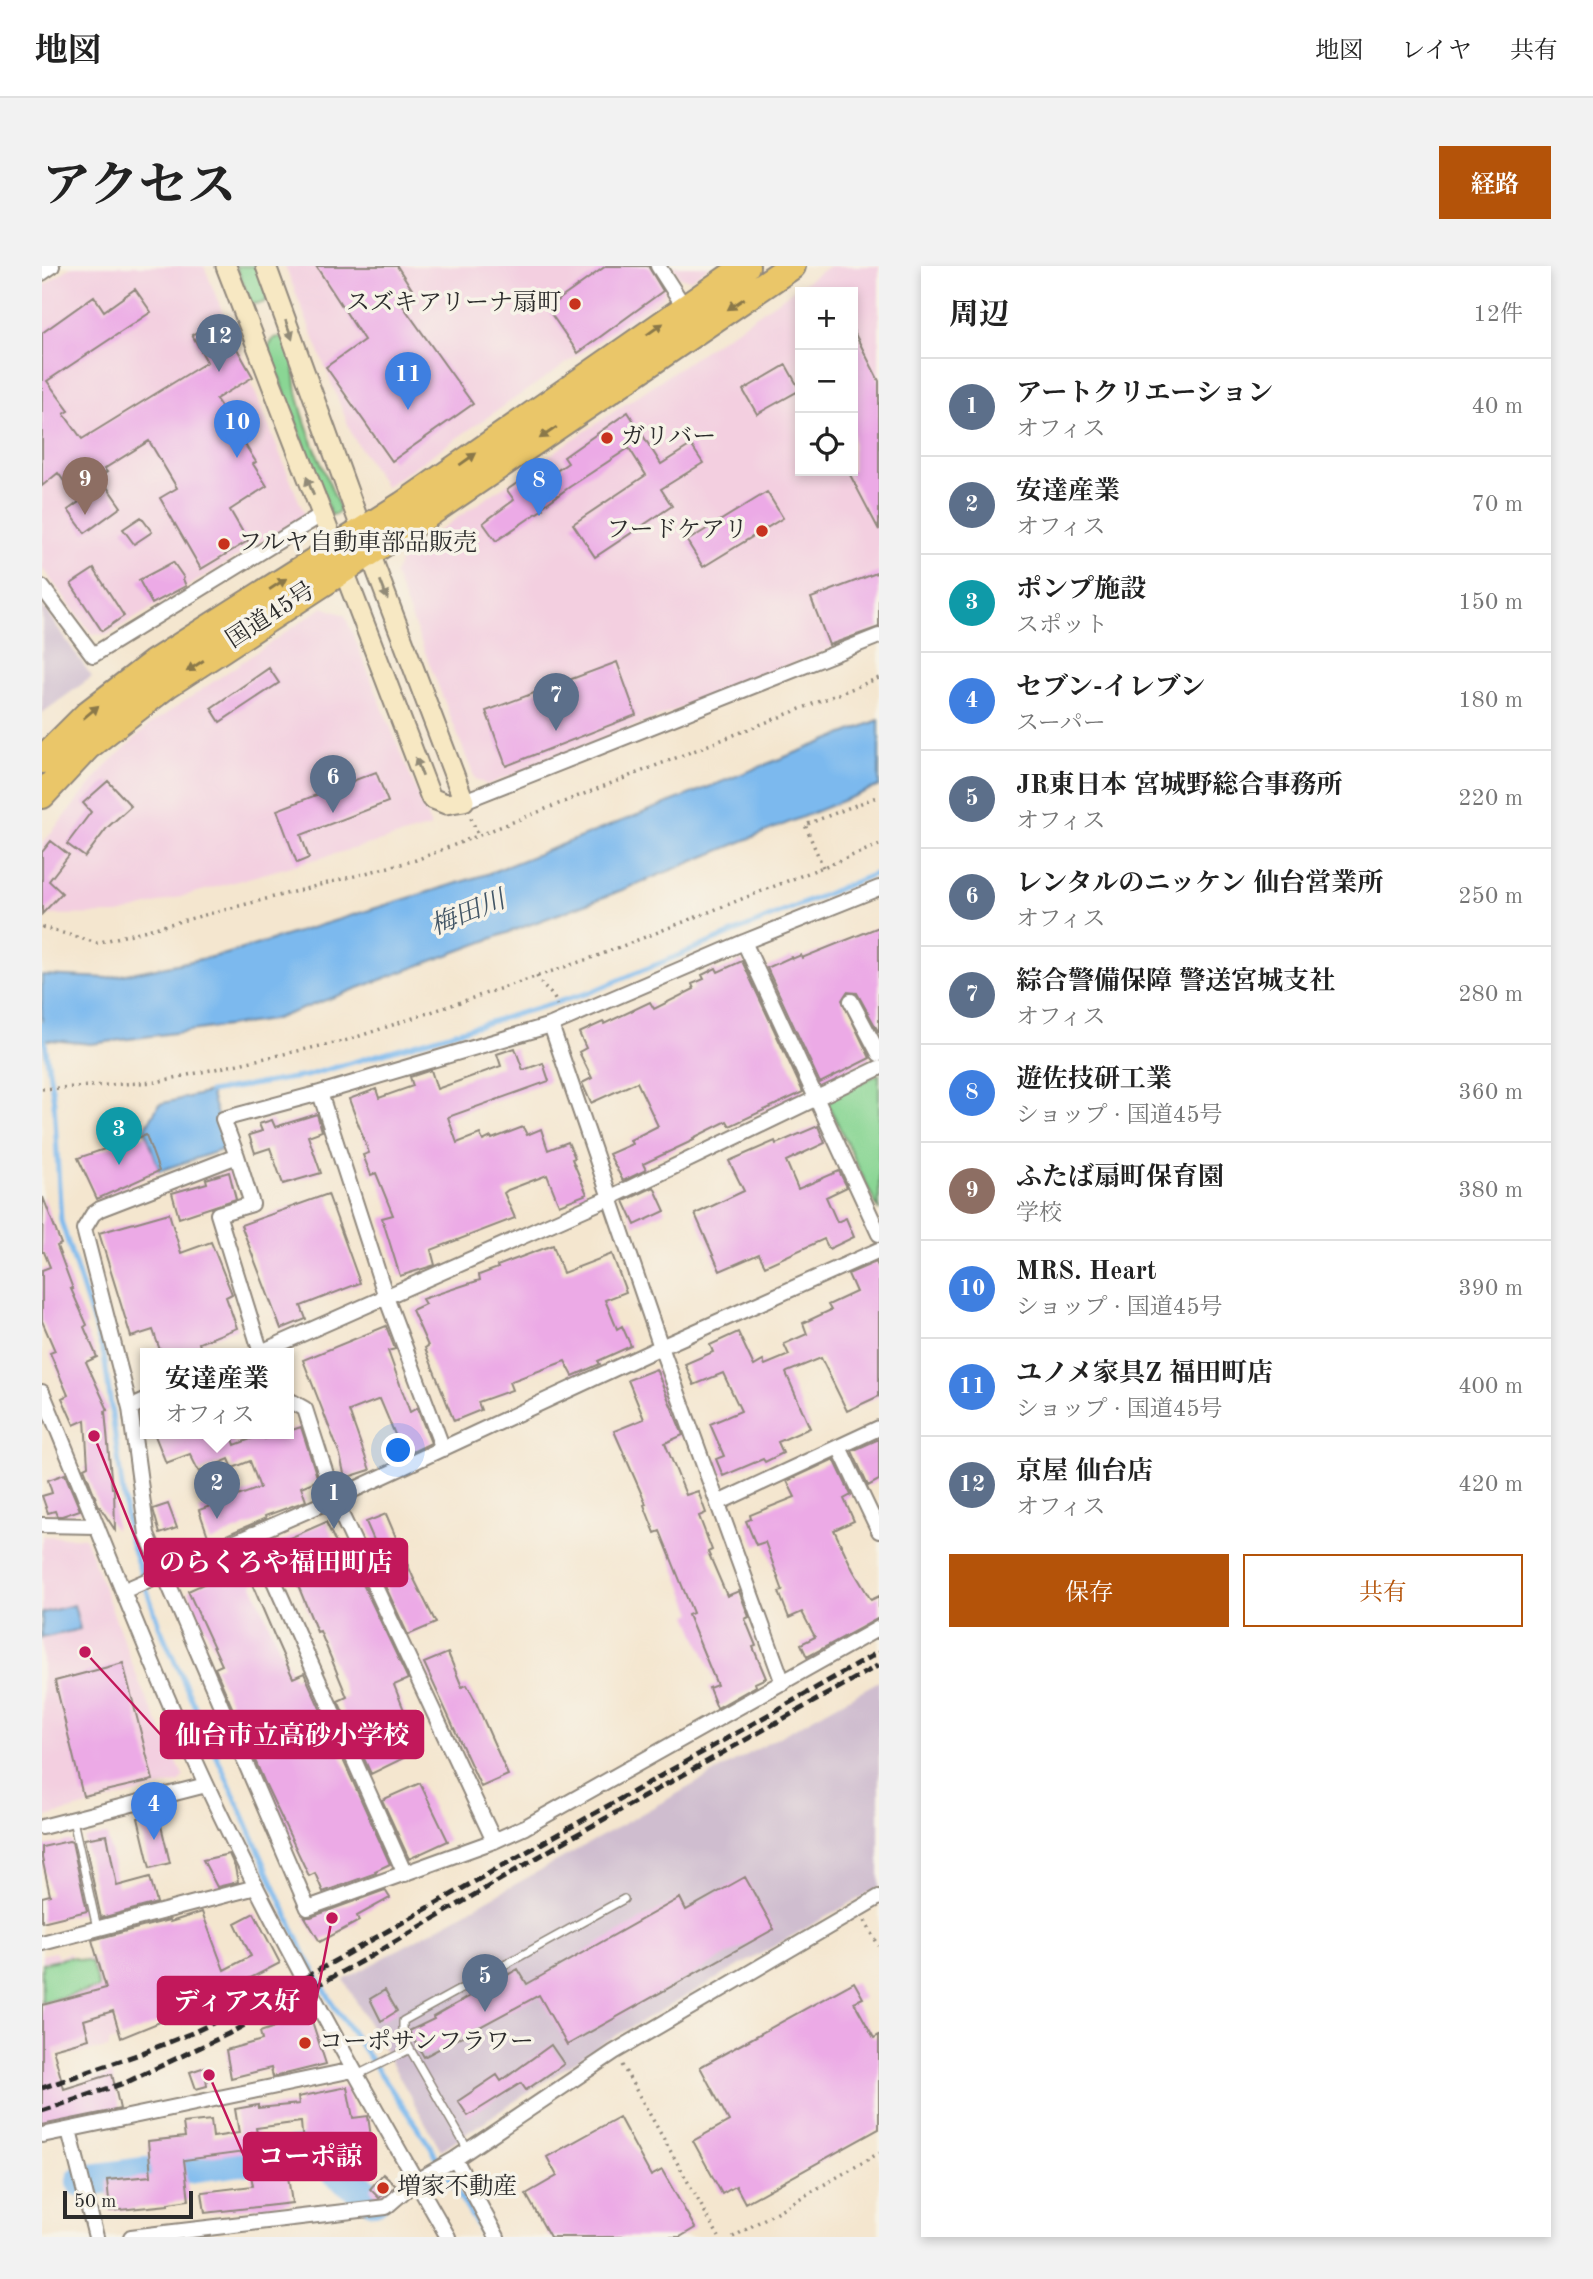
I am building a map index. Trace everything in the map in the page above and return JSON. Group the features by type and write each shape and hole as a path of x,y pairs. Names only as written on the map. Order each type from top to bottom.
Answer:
{"highway":[{"name":"国道45号","path":"366,541 403,505 746,266"},
{"name":"国道45号","path":"42,795 87,747 127,714 340,558 792,266"},
{"name":"国道45号","path":"42,760 89,713 154,663 340,558"}],"street":[{"path":"42,273 52,266"},
{"path":"226,266 431,799 467,809 879,636"},
{"path":"266,266 467,809"},
{"path":"658,266 685,308"},
{"path":"42,587 93,655 321,515"},
{"path":"259,1348 218,1214 252,1204 223,1119 551,1025 744,942 879,888"},
{"path":"744,942 879,1234"},
{"path":"851,1001 879,1054"},
{"path":"551,1025 661,1347 783,1683"},
{"path":"272,1348 609,1198 879,1068"},
{"path":"320,1093 386,1297 443,1449"},
{"path":"237,1156 100,1209 93,1214 84,1229 130,1408 147,1534 160,1576 308,1908 526,1827 879,1628"},
{"path":"129,1589 334,1499 661,1347 879,1250"},
{"path":"42,1392 97,1526 129,1589 169,1704 206,1785 274,1925 448,2237"},
{"path":"130,1408 140,1403"},
{"path":"294,1403 305,1409 334,1499 494,1841"},
{"path":"718,1503 879,1428"},
{"path":"839,1447 879,1531"},
{"path":"42,1525 97,1526"},
{"path":"253,1534 405,1874"},
{"path":"42,1827 206,1785"},
{"path":"42,1943 256,1887"},
{"path":"131,2237 387,2207 416,2181 468,2150 614,2052 879,1897"},
{"path":"42,2135 355,2073"},
{"path":"69,2130 96,2237"},
{"path":"453,2159 497,2237"}],"lane":[{"path":"73,1820 97,1928"},
{"path":"468,2150 403,2037 403,2021 624,1899"},
{"path":"355,2073 410,2049"}],"path":[{"path":"42,927 97,943 416,860 879,678"},
{"path":"823,867 805,825 879,796"},
{"path":"467,809 478,835"},
{"path":"42,1089 156,1082 348,1040 597,956 879,845"},
{"path":"537,976 541,985 553,994 559,1011"},
{"path":"859,1909 879,1946"},
{"path":"614,2052 719,2237"},
{"path":"733,2237 879,2153"}],"shaded area":[{"path":"72,266 204,266 305,516 107,635 92,634 42,568 42,287"},
{"path":"285,266 657,266 665,278 665,296 385,487 353,437"},
{"path":"672,266 710,266 690,280 680,277"},
{"path":"829,266 879,266 879,629 487,785 475,779 394,574 404,554 795,289 795,476 858,476 858,287 798,287"},
{"path":"42,605 92,677 42,713"},
{"path":"323,607 345,615 431,827 119,914 42,915 42,844 105,767 148,726"},
{"path":"42,1536 85,1538 141,1687 184,1777 180,1782 42,1818"},
{"path":"879,1681 879,1887 603,2043 441,2150 344,1980"},
{"path":"55,1952 58,1957 70,1953 73,1961 96,1957 119,2041 109,2041 109,2048 68,2052 42,2059 42,1955"}],"green space":[{"path":"236,266 257,266 267,294 263,303 252,304"},
{"path":"280,337 292,354 301,407 340,510 337,514 331,515 268,348 274,338"},
{"path":"879,1074 879,1211 826,1099"},
{"path":"68,1957 91,1962 99,1988 42,2002 42,1964"}],"water":[{"name":"梅田川","path":"879,720 879,786 607,896 272,1020 91,1044 42,1039 42,975 107,978 226,954 487,874"},
{"path":"210,1092 227,1148 159,1171 145,1129 159,1104"},
{"path":"74,1605 80,1629 42,1638 42,1613"}],"building":[{"path":"316,266 397,266 417,297 403,306 473,404 392,461 326,367 364,340"},
{"path":"606,266 648,266 663,291 578,353 547,308"},
{"path":"135,289 151,312 47,381 69,411 64,414 82,439 207,362 192,335 220,319 253,377 216,399 256,462 253,464 267,486 230,510 248,541 201,569 160,498 177,488 149,441 104,469 107,472 100,477 121,507 85,533 68,510 79,502 58,473 42,486 42,333 94,296 104,311"},
{"path":"858,340 879,381 879,530 851,476 858,476"},
{"path":"786,365 795,381 795,393 757,414 743,390"},
{"path":"628,412 661,464 691,445 703,463 661,489 672,506 595,557 573,524 646,475 629,448 568,488 496,541 483,523 514,500 507,490 523,479 530,489 568,463 564,457"},
{"path":"767,492 783,518 703,567 687,541"},
{"path":"141,517 152,532 134,544 123,529"},
{"path":"173,562 186,586 152,604 139,580"},
{"path":"94,569 124,616 102,631 71,584"},
{"path":"879,572 879,627 829,645 811,598"},
{"path":"617,662 636,715 506,766 486,711"},
{"path":"269,668 279,683 220,722 211,708"},
{"path":"376,772 388,802 301,835 309,858 297,863 277,810"},
{"path":"108,781 131,806 107,828 85,857 67,844 91,812 83,803"},
{"path":"51,841 69,855 49,881 62,893 42,914 42,852"},
{"path":"879,927 879,1033 857,993 847,992 842,1000 870,1058 820,1083 767,968 791,957 792,959 801,955 802,958"},
{"path":"742,961 803,1092 730,1126 727,1121 643,1164 646,1170 623,1181 609,1154 632,1144 630,1140 658,1126 637,1082 591,1103 582,1083 592,1078 579,1052 586,1048 579,1033 650,1002 654,1009 694,989 692,984 704,979 702,975 716,968 718,972"},
{"path":"515,1048 523,1070 543,1063 549,1081 448,1117 457,1143 480,1134 483,1141 523,1127 527,1135 541,1129 548,1150 568,1142 587,1194 559,1205 547,1175 508,1190 504,1193 515,1218 431,1250 435,1265 400,1276 382,1218 393,1215 376,1173 371,1175 363,1155 369,1153 349,1099 376,1089 379,1098 413,1086 410,1077 431,1070 437,1089 501,1066 497,1054"},
{"path":"317,1114 322,1131 308,1136 321,1173 283,1184 270,1148 255,1153 249,1135 262,1131 259,1124 272,1120 275,1127"},
{"path":"818,1126 825,1143 786,1161 798,1189 839,1171 847,1187 826,1197 837,1222 846,1218 854,1237 829,1249 824,1239 765,1266 759,1254 720,1271 695,1214 744,1191 729,1161"},
{"path":"146,1135 159,1171 97,1199 78,1158"},
{"path":"229,1172 236,1199 179,1218 172,1193 207,1183 206,1179"},
{"path":"654,1187 665,1211 635,1225 624,1201"},
{"path":"328,1194 360,1283 301,1306 306,1319 281,1329 241,1225"},
{"path":"43,1197 61,1244 57,1246 71,1289 97,1357 86,1362 108,1410 105,1411 114,1488 115,1530 98,1504 84,1468 88,1466 85,1420 74,1425 62,1398 68,1395 50,1353 55,1351 42,1321 42,1270 50,1267 42,1252"},
{"path":"169,1213 181,1253 211,1242 232,1294 226,1297 237,1328 199,1343 200,1348 159,1348 153,1330 131,1337 99,1233"},
{"path":"553,1245 563,1273 612,1254 626,1292 605,1300 617,1329 622,1326 631,1346 573,1376 565,1361 509,1382 512,1390 478,1402 481,1410 454,1421 425,1348 428,1346 412,1310 425,1304 422,1299 480,1280 479,1275 498,1268 497,1266"},
{"path":"876,1262 879,1268 879,1396 847,1411 821,1358 787,1372 810,1428 778,1442 783,1453 723,1476 716,1459 724,1456 710,1424 741,1411 723,1373 694,1385 685,1364 713,1352 710,1345 738,1332 754,1366 763,1361 765,1365 789,1355 784,1344 807,1334 803,1323 831,1310 828,1305 856,1292 848,1274"},
{"path":"386,1326 395,1349 388,1351 410,1412 417,1408 431,1443 404,1456 380,1399 349,1411 370,1470 345,1478 340,1455 303,1360"},
{"path":"656,1369 683,1435 665,1443 686,1495 698,1491 706,1513 699,1516 712,1550 708,1552 727,1596 739,1591 749,1617 745,1619 756,1646 753,1647 766,1678 717,1708 709,1688 717,1685 688,1615 693,1613 660,1531 655,1533 644,1505 646,1504 614,1431 644,1419 628,1380"},
{"path":"301,1427 318,1480 301,1487 306,1501 265,1516 266,1518 210,1542 199,1510 260,1488 250,1461 233,1468 229,1459 199,1472 190,1454 166,1463 156,1439 233,1439 235,1445 251,1439 294,1439 294,1429"},
{"path":"879,1439 879,1480 868,1486 852,1451"},
{"path":"834,1459 851,1495 844,1499 854,1521 834,1530 871,1600 879,1596 879,1618 807,1657 801,1644 815,1637 802,1612 789,1618 779,1592 783,1591 765,1542 756,1545 746,1521 751,1519 750,1515 795,1497 787,1481"},
{"path":"65,1474 80,1510 57,1516 55,1511 48,1513 42,1496 52,1493 48,1480"},
{"path":"168,1504 177,1528 160,1534 153,1509"},
{"path":"386,1514 436,1623 408,1635 369,1551 377,1547 366,1522"},
{"path":"326,1522 342,1556 345,1555 347,1560 351,1559 408,1679 394,1685 420,1750 371,1774 338,1701 347,1697 320,1631 317,1632 291,1568 281,1573 269,1547"},
{"path":"253,1558 263,1579 252,1584 293,1678 304,1673 390,1864 375,1871 376,1873 323,1892 315,1873 309,1876 264,1781 215,1668 222,1665 188,1591"},
{"path":"448,1653 462,1687 467,1685 474,1698 508,1775 481,1787 424,1663"},
{"path":"123,1663 153,1780 83,1796 55,1681"},
{"path":"420,1783 448,1841 409,1859 382,1800"},
{"path":"158,1813 170,1863 150,1868 138,1818"},
{"path":"107,1835 117,1886 150,1877 157,1903 101,1918 84,1839"},
{"path":"72,1842 87,1911 42,1922 42,1897 50,1895 42,1847"},
{"path":"229,1854 238,1882 217,1887 203,1860"},
{"path":"745,1877 774,1929 567,2045 539,1995 424,2057 409,2031 518,1969 527,1984 680,1898 686,1910"},
{"path":"385,1890 390,1898 357,1916 359,1921 320,1942 305,1917 311,1917"},
{"path":"202,1912 224,1970 251,1956 235,1923 254,1913 280,1963 217,1995 226,2008 213,2016 204,2004 121,2038 113,2011 84,2020 89,2039 53,2049 64,2089 112,2074 120,2109 42,2125 42,2005 106,1988 92,1940"},
{"path":"854,1982 863,1998 854,2002 874,2038 879,2035 879,2129 745,2203 736,2186 722,2194 693,2141 729,2121 700,2067"},
{"path":"385,1990 397,2011 381,2021 370,1999"},
{"path":"310,2015 326,2064 273,2077 271,2068 231,2078 226,2050 262,2040 260,2032"},
{"path":"551,2045 564,2064 526,2090 521,2083 468,2116 458,2101 497,2075 501,2081"},
{"path":"205,2067 207,2086 196,2089 190,2072"},
{"path":"347,2087 353,2118 368,2116 371,2137 303,2146 301,2122 256,2128 260,2150 184,2160 189,2200 110,2211 107,2180 151,2176 148,2141 185,2137 183,2123 211,2120 213,2137 239,2133 235,2109 258,2105 258,2108 299,2104 298,2097"},
{"path":"619,2117 651,2176 662,2170 695,2228 680,2237 550,2237 526,2194 557,2176 547,2157"},
{"path":"287,2170 292,2203 205,2213 202,2192 253,2186 251,2175"},
{"name":"増家不動産","path":"383,2174 396,2186 379,2198 370,2189"}],"waterway":[{"path":"210,1092 306,1076 588,993 879,872"},
{"path":"42,1024 54,1102 61,1221 104,1355 129,1538 160,1628 305,1955 334,2006 430,2146 484,2237"},
{"path":"82,2181 310,2151 374,2199"}],"railway":[{"path":"42,2088 192,2033 294,1984 879,1652"},
{"path":"42,2111 127,2082 228,2034 371,1956 567,1840 879,1665"}],"place":[{"name":"スズキアリーナ扇町","path":"575,304"},
{"name":"京屋 仙台店","path":"219,372"},
{"name":"ユノメ家具Z 福田町店","path":"408,410"},
{"name":"ガリバー","path":"607,438"},
{"name":"MRS. Heart","path":"237,458"},
{"name":"ふたば扇町保育園","path":"85,515"},
{"name":"遊佐技研工業","path":"539,516"},
{"name":"フードケアリ","path":"762,531"},
{"name":"フルヤ自動車部品販売","path":"224,544"},
{"name":"綜合警備保障 警送宮城支社","path":"556,731"},
{"name":"レンタルのニッケン 仙台営業所","path":"333,813"},
{"name":"ポンプ施設","path":"119,1165"},
{"name":"のらくろや福田町店","path":"94,1436"},
{"name":"安達産業","path":"217,1519"},
{"name":"アートクリエーション","path":"334,1529"},
{"name":"仙台市立高砂小学校","path":"85,1652"},
{"name":"セブン-イレブン","path":"154,1840"},
{"name":"ディアス好","path":"332,1918"},
{"name":"JR東日本 宮城野総合事務所","path":"485,2012"},
{"name":"コーポサンフラワー","path":"305,2043"},
{"name":"コーポ諒","path":"209,2075"},
{"name":"増家不動産","path":"383,2188"}]}
